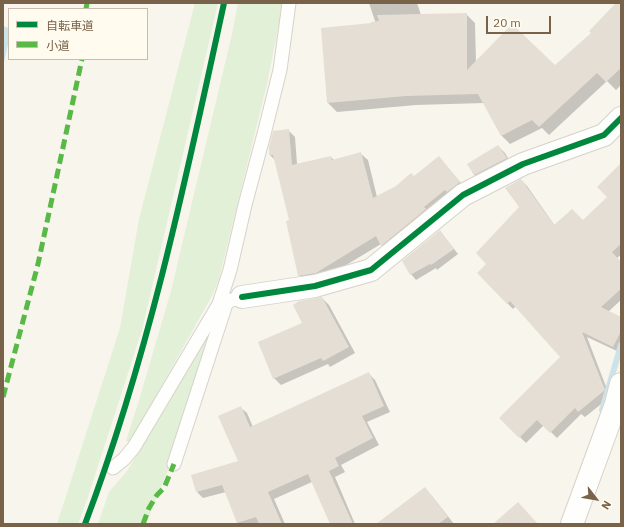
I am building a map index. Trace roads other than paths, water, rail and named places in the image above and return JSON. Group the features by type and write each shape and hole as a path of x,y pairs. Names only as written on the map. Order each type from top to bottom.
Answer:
{"street":[{"path":"229,301 315,286 371,270 463,195 523,164 604,135 621,118"},
{"path":"572,524 616,404 621,384"}],"lane":[{"path":"174,464 229,301 230,270 245,205 280,70 289,3"},
{"path":"113,468 124,459 134,447 229,301"}],"water":[{"path":"3,26 8,28 8,44 3,67"}],"waterway":[{"path":"602,410 621,345"}]}
